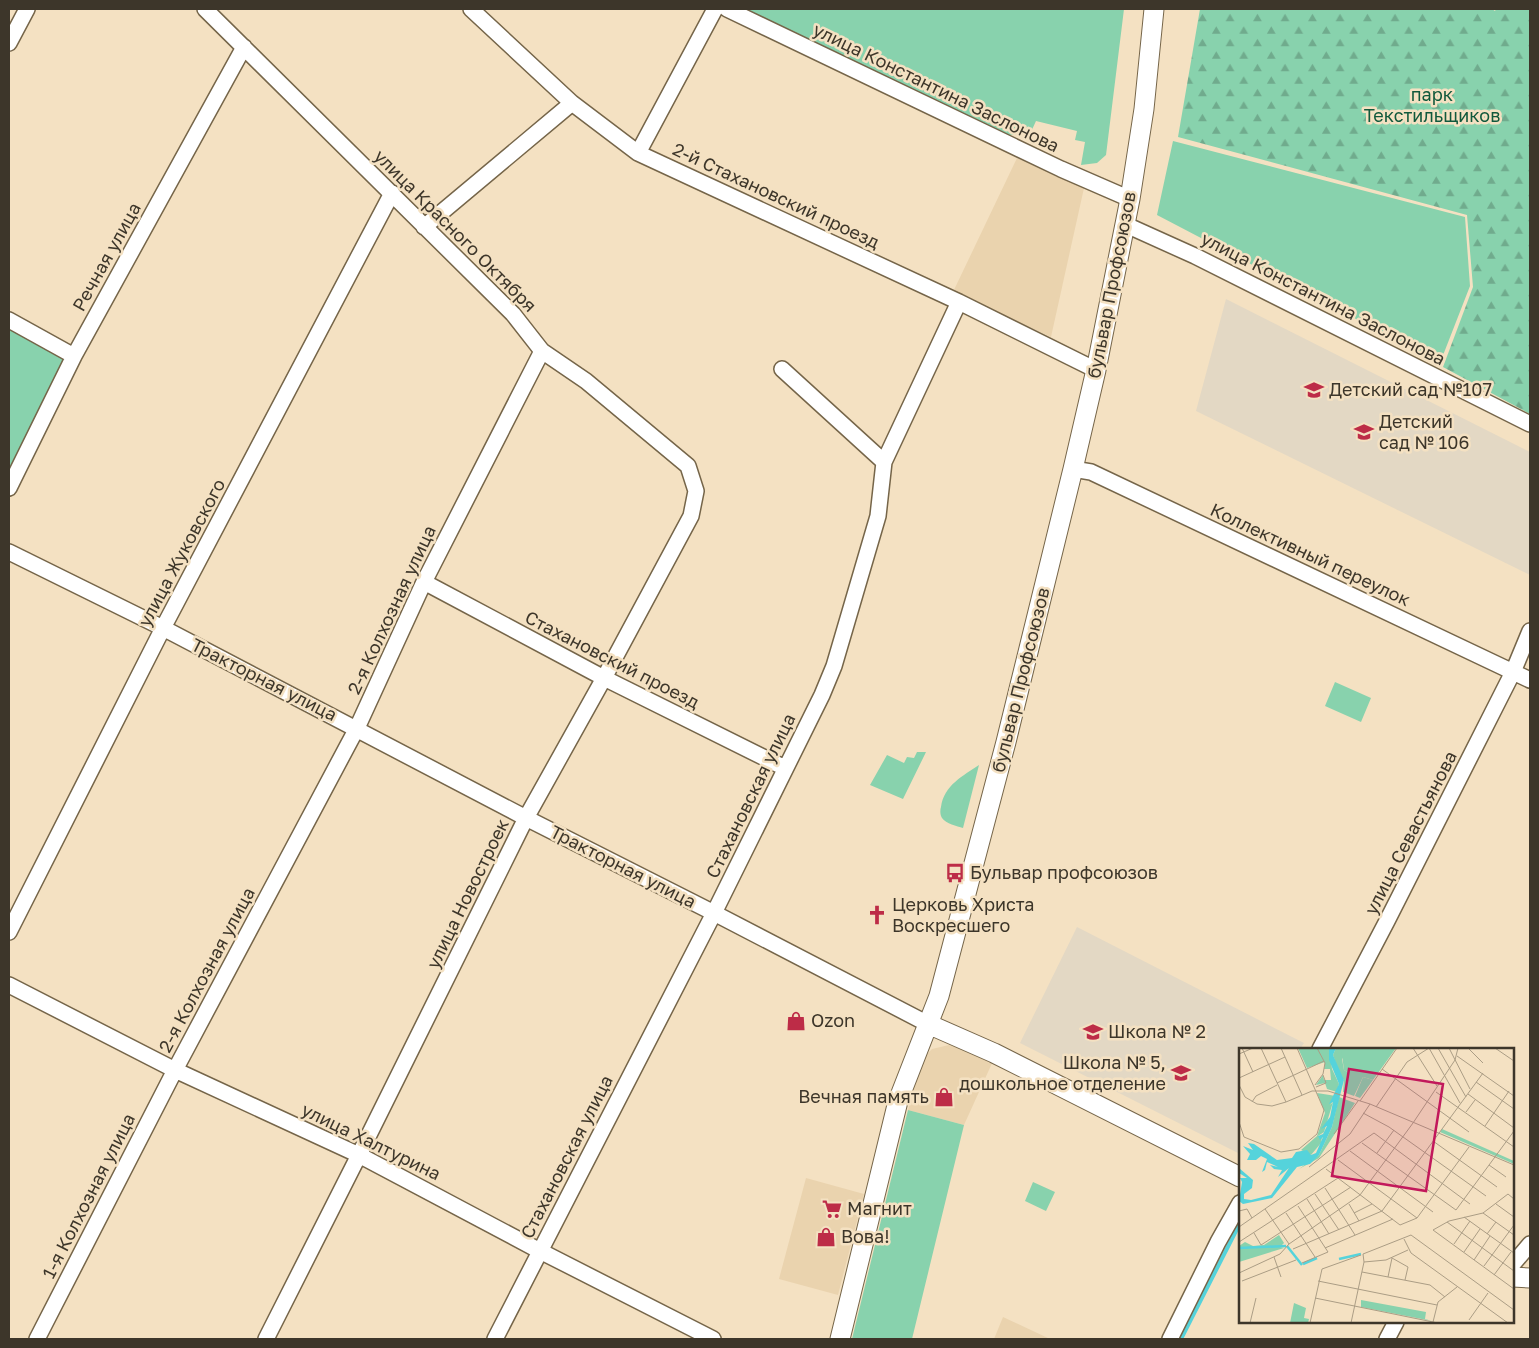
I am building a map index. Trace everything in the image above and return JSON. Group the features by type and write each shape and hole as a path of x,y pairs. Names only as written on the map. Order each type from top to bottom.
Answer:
{"main road":[{"name":"бульвар Профсоюзов","path":"840,1339 898,1101 939,996 1004,751 1073,469 1096,370 1130,199 1144,109 1154,9"},
{"name":"Тракторная улица","path":"928,1024 994,1053 1239,1176"},
{"path":"1514,1277 1530,1278"}],"street":[{"path":"9,44 27,9"},
{"name":"улица Красного Октября","path":"206,9 513,314 542,351 586,381 688,466"},
{"name":"2-й Стахановский проезд","path":"471,9 572,103 638,153 958,302 1096,370"},
{"path":"638,153 715,9"},
{"name":"улица Константина Заслонова","path":"727,9 1052,164 1130,199"},
{"name":"Речная улица","path":"9,488 74,356 244,47"},
{"path":"424,227 572,103"},
{"name":"улица Жуковского","path":"9,932 163,628 392,193"},
{"name":"улица Константина Заслонова","path":"1124,224 1195,256 1530,424"},
{"name":"Стахановская улица","path":"495,1339 714,913 822,695 834,666 878,516 884,462 958,302"},
{"path":"9,320 74,356"},
{"name":"2-я Колхозная улица","path":"175,1070 357,728 424,582 542,351"},
{"path":"782,369 884,462"},
{"name":"улица Новостроек","path":"266,1339 526,818 691,516 696,491 688,466"},
{"name":"Коллективный переулок","path":"1073,469 1091,472 1530,680"},
{"name":"Тракторная улица","path":"9,552 163,628 526,818 928,1024"},
{"name":"Стахановский проезд","path":"424,582 604,678 785,768"},
{"name":"улица Севастьянова","path":"1321,1048 1388,921 1513,672 1530,631"},
{"name":"улица Халтурина","path":"9,985 175,1070 359,1155 540,1251 713,1339"},
{"name":"1-я Колхозная улица","path":"37,1339 175,1070"},
{"path":"1170,1339 1218,1242 1239,1205"},
{"path":"1514,1263 1530,1244"},
{"path":"1387,1339 1395,1323"}],"shaded area":[{"path":"1017,158 1084,188 1051,337 953,292"},
{"name":"Детский сад № 106","path":"1226,299 1530,452 1530,575 1196,411"},
{"path":"1077,927 1304,1043 1301,1048 1239,1048 1239,1153 1020,1043"},
{"path":"949,1045 963,1048 993,1061 964,1125 908,1110 921,1060 932,1049"},
{"path":"806,1178 864,1194 838,1295 779,1279"},
{"path":"1003,1317 1050,1339 994,1339"}],"green space":[{"path":"744,9 1124,9 1106,155 1097,163 1081,165 1085,142 1075,140 1077,131 1036,121 1030,134 1005,135"},
{"name":"парк Текстильщиков","path":"1200,9 1492,9 1495,11 1496,9 1530,9 1530,414 1443,367 1473,287 1467,215 1178,137"},
{"path":"1173,141 1465,217 1470,286 1440,363 1157,215"},
{"path":"9,328 68,359 9,478"},
{"path":"1335,682 1371,698 1361,722 1325,706"},
{"path":"917,752 926,752 903,799 870,785 887,755 904,763 907,757 914,758"},
{"path":"979,765 963,828 946,822 941,817 940,811 946,793 955,782"},
{"path":"908,1110 964,1125 912,1339 852,1339"},
{"path":"1033,1182 1055,1192 1046,1211 1025,1201"}],"waterway":[{"path":"1181,1339 1239,1225"}],"place":[{"name":"Детский сад №107","path":"1314,390"},
{"name":"Детский сад № 106","path":"1364,432"},
{"name":"Бульвар профсоюзов","path":"955,873"},
{"name":"Церковь Христа Воскресшего","path":"877,915"},
{"name":"Ozon","path":"796,1021"},
{"name":"Школа № 2","path":"1093,1032"},
{"name":"Школа № 5, дошкольное отделение","path":"1181,1073"},
{"name":"Вечная память","path":"944,1097"},
{"name":"Магнит","path":"832,1209"},
{"name":"Вова!","path":"826,1237"}]}
